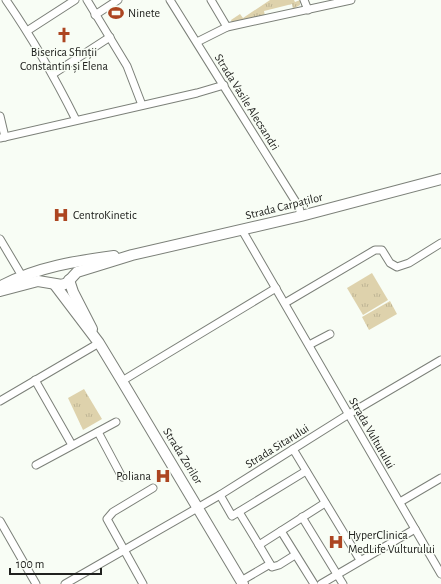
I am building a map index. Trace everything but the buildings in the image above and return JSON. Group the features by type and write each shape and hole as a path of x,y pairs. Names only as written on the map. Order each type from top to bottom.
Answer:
{"main road":[{"name":"Strada Carpaților","path":"0,291 32,282 62,285 77,272 84,269 132,255 440,182"},
{"name":"Strada Carpaților","path":"0,287 22,276 58,266 102,258 132,255"},
{"path":"54,284 49,276 58,266 68,268 70,279"},
{"name":"Strada Zorilor","path":"70,279 73,292 89,320 99,343"},
{"name":"Strada Zorilor","path":"54,284 99,343 242,582"}],"street":[{"path":"6,0 53,74 76,120"},
{"path":"27,31 75,0"},
{"path":"87,0 127,66 142,105"},
{"path":"96,14 118,0"},
{"name":"Strada Vasile Alecsandri","path":"170,0 299,207 301,216"},
{"path":"211,0 226,27"},
{"path":"304,0 308,10"},
{"path":"197,42 226,27 351,0"},
{"path":"53,74 110,37"},
{"path":"0,116 2,137 197,93 224,85"},
{"name":"Strada Vulturului","path":"242,230 441,574"},
{"path":"0,239 22,276"},
{"path":"284,303 375,250 382,250 390,263 397,267 409,263 441,243"},
{"path":"122,381 276,288"},
{"path":"309,345 330,334"},
{"path":"0,401 99,343"},
{"name":"Strada Sitarului","path":"65,584 220,495 349,414 441,360"},
{"path":"35,380 72,445"},
{"path":"36,465 116,422"},
{"path":"98,432 122,478"},
{"path":"293,449 360,560"},
{"path":"220,495 232,516 306,471"},
{"path":"400,502 441,478"},
{"path":"144,584 107,519 113,512 153,488"},
{"path":"259,545 325,503"},
{"path":"239,512 270,564 276,566 296,555"},
{"path":"302,517 344,584"},
{"path":"0,521 36,584"},
{"path":"321,584 415,529"},
{"path":"281,531 314,584"},
{"path":"242,582 270,564"}],"green space":[{"path":"270,0 294,0 295,2 300,0 300,5 293,9 292,4 264,11 265,16 232,23 231,20 240,14 243,18"},
{"path":"372,273 388,300 363,315 347,288"},
{"path":"390,301 397,314 369,330 362,317"},
{"path":"84,389 102,419 83,430 68,398"}],"place":[{"name":"Ninete","path":"116,13"},
{"name":"Biserica Sfinții Constantin și Elena","path":"64,35"},
{"name":"CentroKinetic","path":"61,215"},
{"name":"Poliana","path":"163,476"},
{"name":"HyperClinica MedLife Vulturului","path":"336,542"}]}
